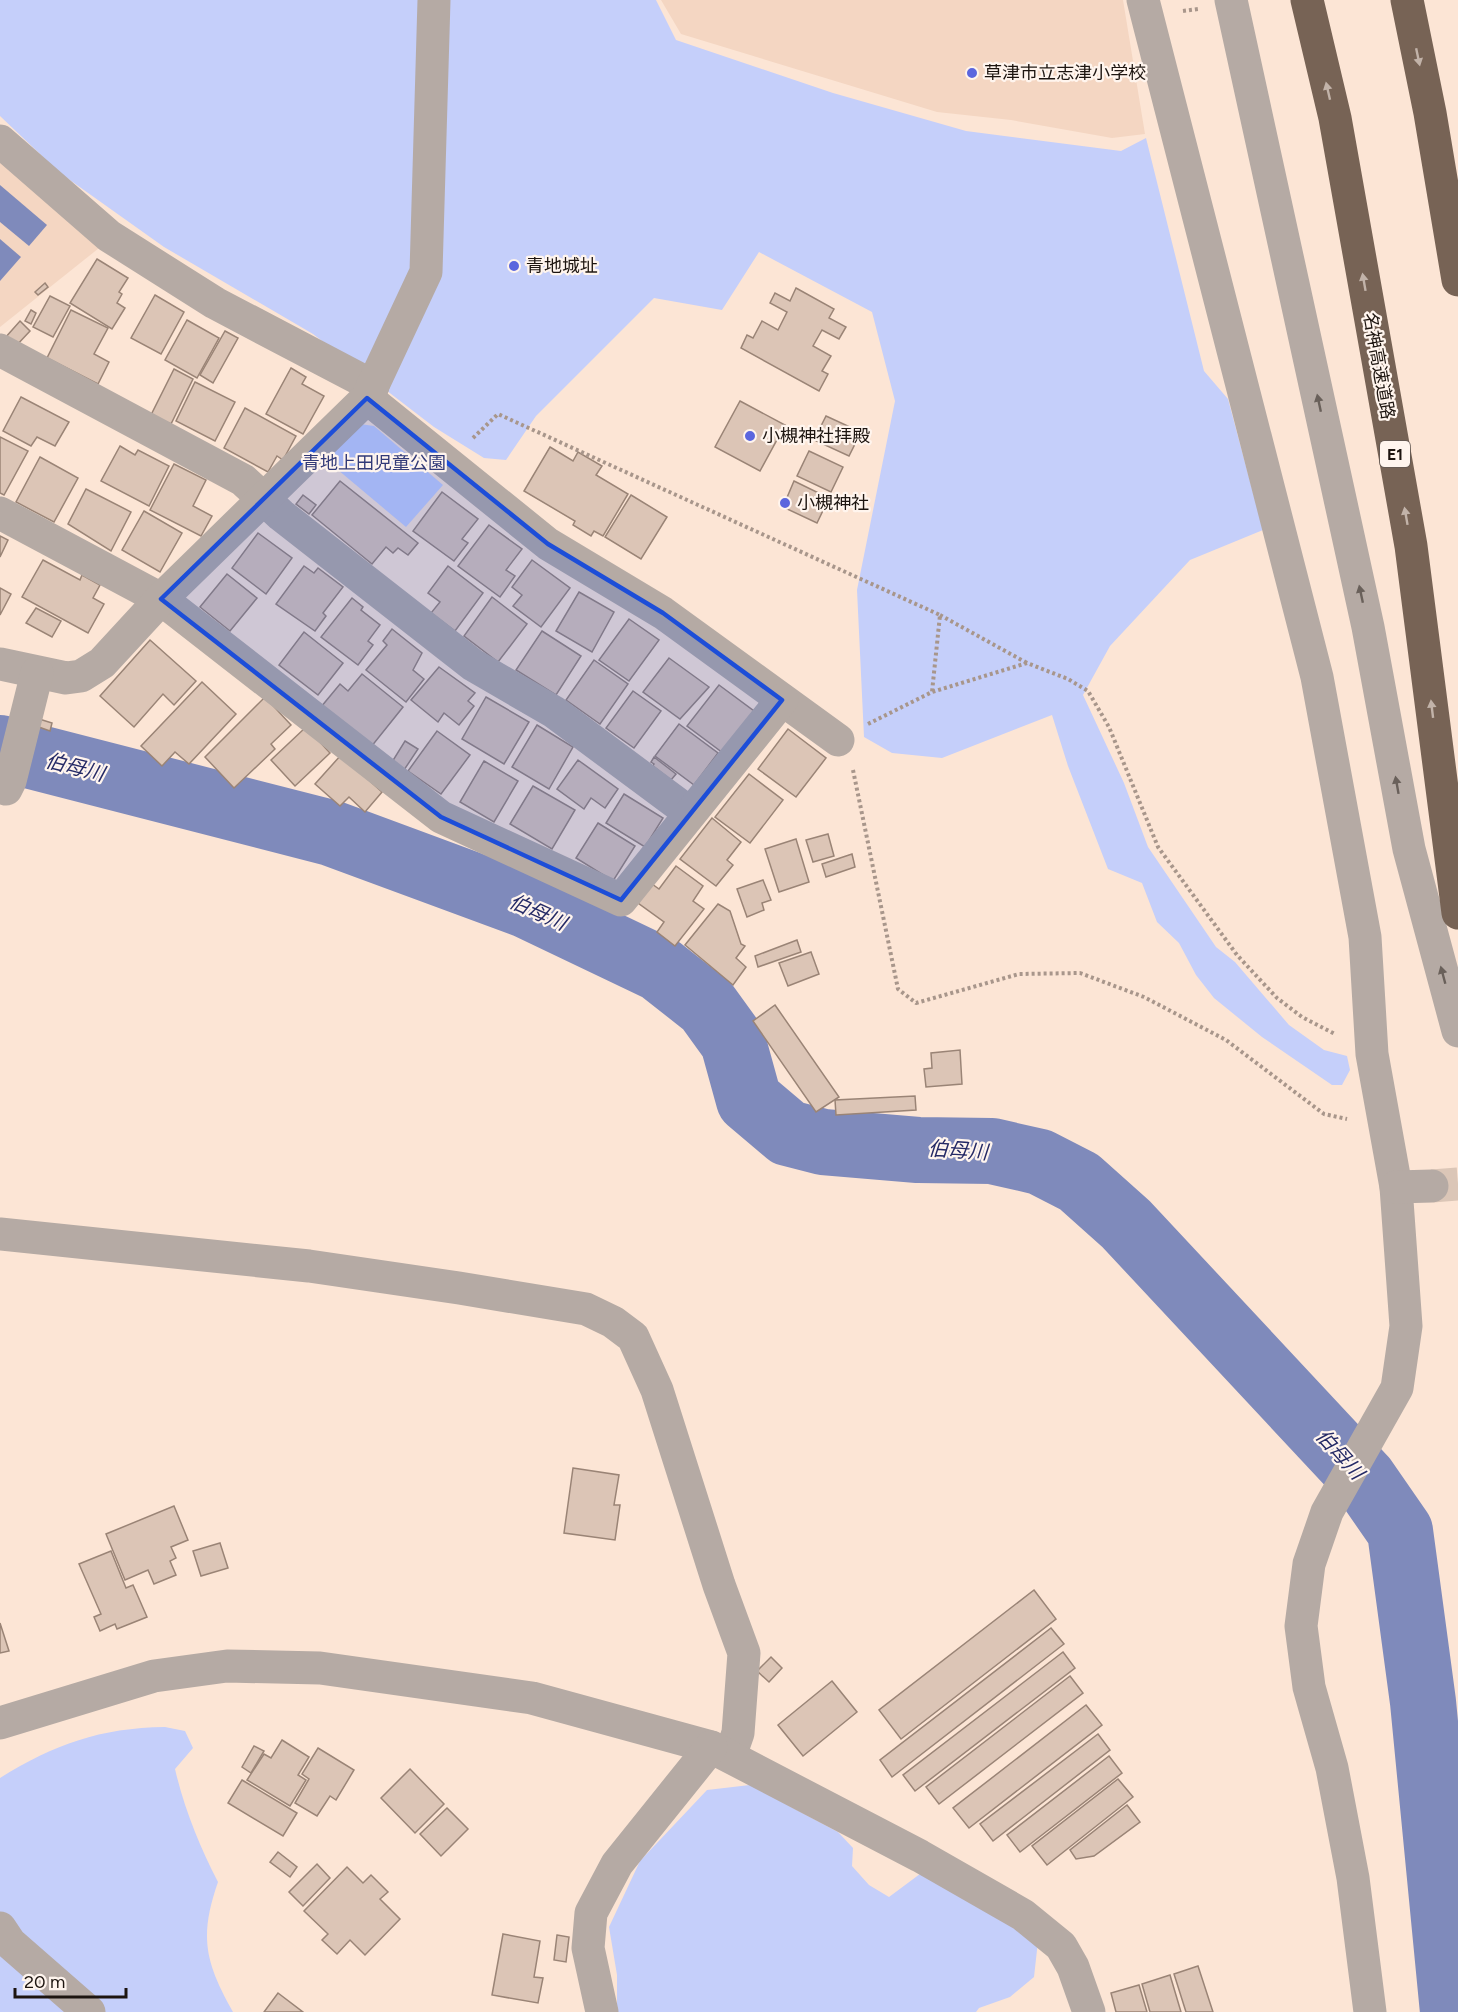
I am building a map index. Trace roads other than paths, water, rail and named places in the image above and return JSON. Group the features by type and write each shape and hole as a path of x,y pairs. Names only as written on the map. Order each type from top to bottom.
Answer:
{"highway":[{"name":"名神高速道路","path":"1307,0 1335,118 1411,546 1458,913"},
{"path":"1407,0 1430,112 1458,280"}],"street":[{"path":"0,664 66,678 81,676 102,663 161,598 370,392 426,272 434,0"},
{"path":"1143,0 1317,677 1365,937 1372,1054 1396,1187 1406,1326 1397,1388 1327,1512 1309,1564 1301,1626 1309,1687 1332,1767 1353,1878 1370,2012"},
{"path":"1231,0 1368,627 1409,849 1458,1031"},
{"path":"0,141 109,236 215,303 370,392 548,544 663,613 838,740"},
{"path":"0,350 243,480 262,500 473,664 554,712 690,813"},
{"path":"0,513 161,598 441,817 621,900 782,700"},
{"path":"5,784 25,725 37,672"},
{"path":"1396,1187 1432,1186"},
{"path":"0,1234 309,1266 459,1288 586,1309 614,1322 633,1337 657,1390 718,1585 744,1653 738,1733 616,1864 591,1913 588,1948 602,2012"},
{"path":"0,1723 154,1676 226,1666 320,1668 532,1698 721,1751 920,1856 1023,1915 1061,1946 1073,1967 1089,2012"},
{"path":"0,1929 10,1943 89,2012"}],"waterway":[{"name":"伯母川","path":"0,748 331,833 526,905 660,969 707,1006 733,1042 749,1100 788,1133 823,1142 918,1150 992,1151 1040,1162 1079,1182 1126,1224 1364,1479 1400,1531 1423,1702 1453,2012"}],"tunnel":[{"path":"1432,1186 1458,1184"}],"place":[{"name":"草津市立志津小学校","path":"972,73"},
{"name":"青地城址","path":"514,266"},
{"name":"小槻神社拝殿","path":"750,436"},
{"name":"小槻神社","path":"785,503"}],"park label":[{"name":"青地上田児童公園","path":"374,463"}]}
